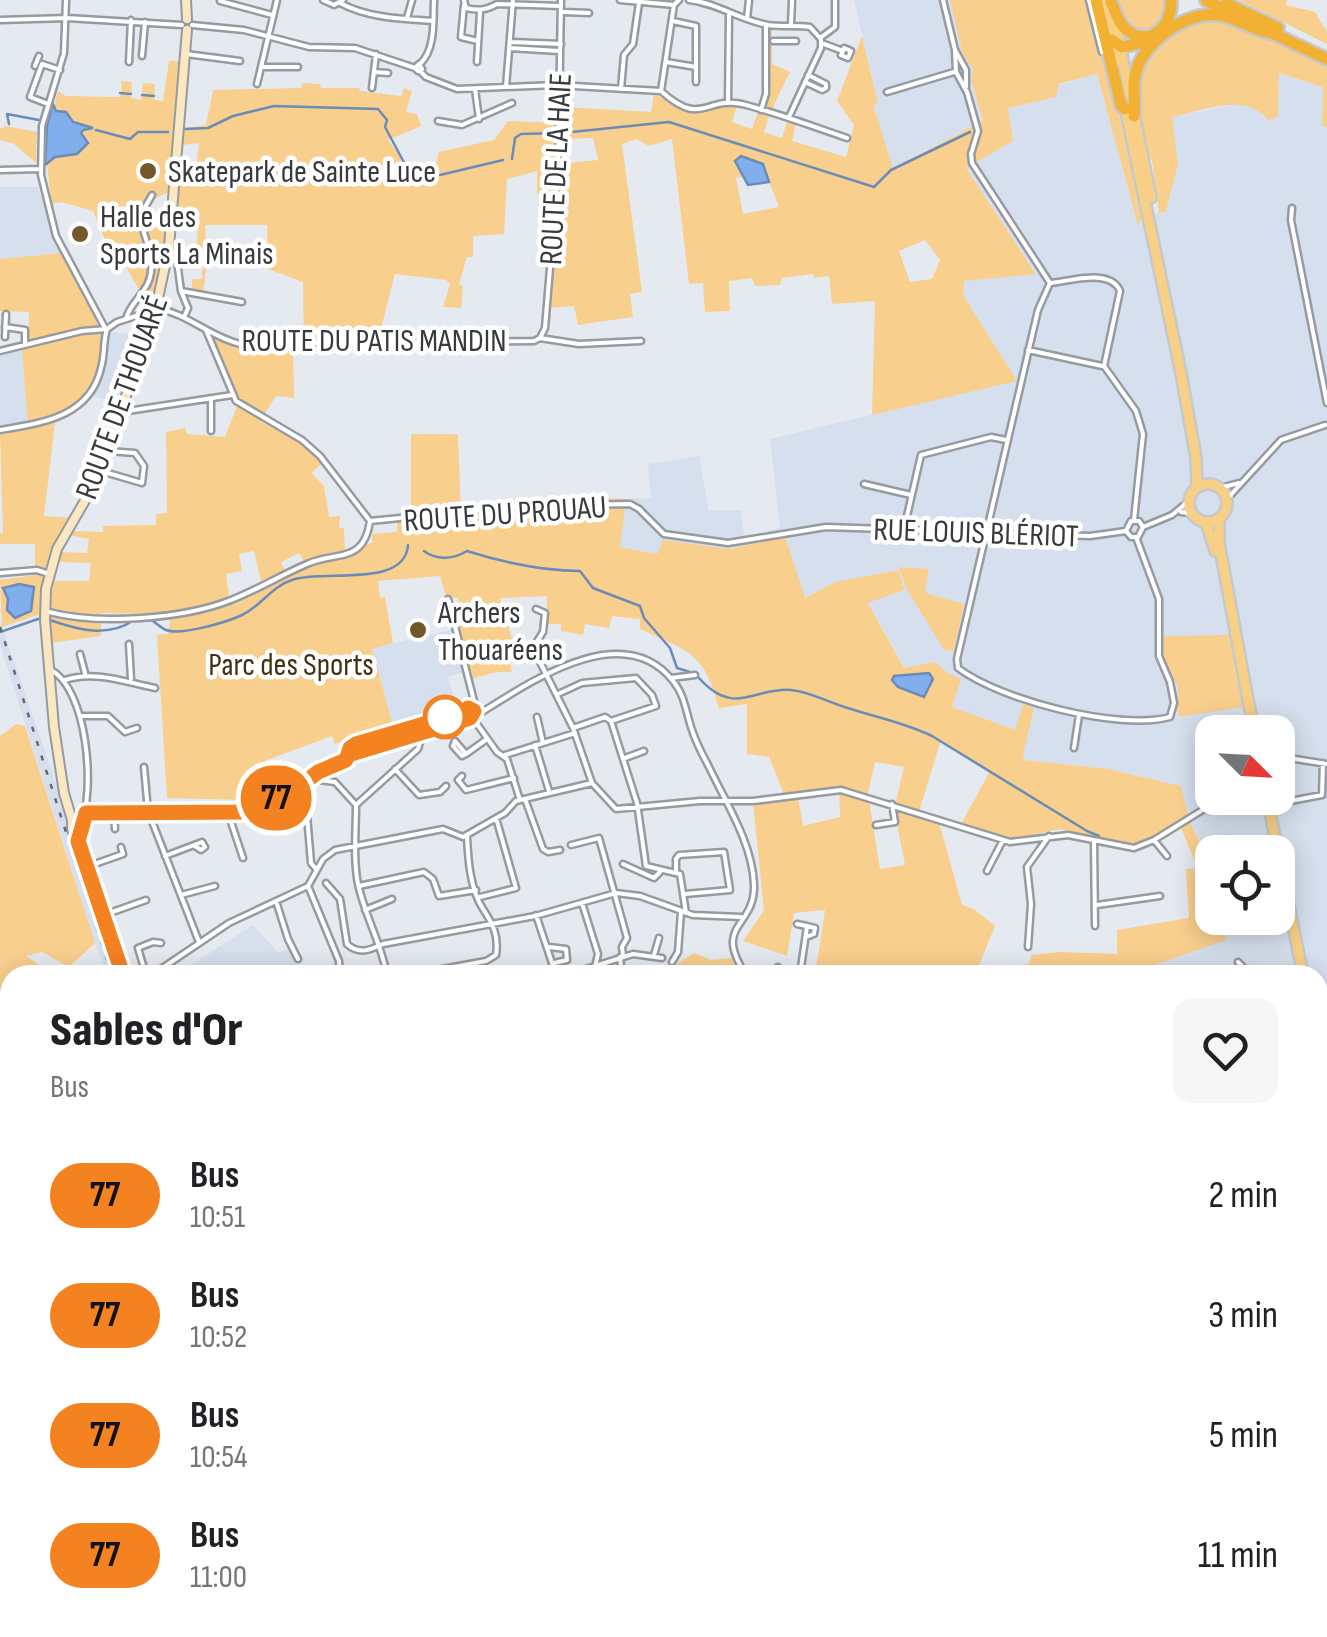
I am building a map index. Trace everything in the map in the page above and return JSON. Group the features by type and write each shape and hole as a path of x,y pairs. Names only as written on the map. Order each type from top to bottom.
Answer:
{"highway":[{"path":"1092,0 1122,104 1130,112"},
{"path":"1108,1 1123,27 1146,36 1157,34 1167,24 1171,0"},
{"path":"1206,0 1327,55"},
{"path":"1224,1 1327,55"},
{"path":"1130,112 1136,70 1164,36 1190,18 1210,14 1272,32"},
{"path":"1116,43 1164,36"}],"main road":[{"path":"1108,1 1202,463 1227,499 1226,511 1219,519 1206,522 1191,514 1188,500 1197,487 1182,374"},
{"path":"1197,487 1215,486"},
{"path":"1219,519 1219,544 1251,715"},
{"path":"1206,522 1240,656"},
{"path":"1270,815 1301,965"}],"street":[{"path":"0,430 57,418 82,403 97,382 106,328 57,238 40,170 40,142 60,70 66,0"},
{"name":"ROUTE DE THOUARÉ","path":"120,965 86,868 59,768 44,611 49,574 62,538 89,498 101,470 154,312 168,247 185,72 186,0"},
{"path":"241,8 243,0"},
{"path":"257,84 277,0"},
{"path":"324,0 329,4 342,1 391,18 433,21"},
{"path":"407,18 412,0"},
{"path":"419,68 429,53 434,0"},
{"path":"620,0 676,3 661,91"},
{"path":"689,0 708,1 729,15 766,24 810,27 821,41 843,52"},
{"path":"747,18 750,0"},
{"path":"786,41 792,0"},
{"path":"789,117 821,41 835,27 835,0"},
{"path":"943,0 978,131 972,163 1050,283"},
{"path":"1092,0 1102,52"},
{"path":"220,1 272,16"},
{"path":"478,41 462,37 464,2 480,10 513,2 589,13"},
{"path":"506,87 513,2"},
{"path":"622,90 624,55 633,44 640,3"},
{"name":"ROUTE DE LA HAIE","path":"540,338 545,328 550,282 561,6"},
{"path":"477,62 480,10"},
{"path":"728,102 729,15"},
{"path":"0,20 67,18 216,25 309,47 354,48 419,68 448,87 560,86 661,91 690,110 728,102 789,117 848,138"},
{"path":"129,62 132,20"},
{"path":"835,20 848,20"},
{"path":"142,56 145,22"},
{"path":"673,22 696,26 696,82"},
{"path":"762,110 766,94 766,24"},
{"path":"773,41 796,41"},
{"path":"509,45 561,44"},
{"path":"509,45 561,51"},
{"path":"186,54 240,61"},
{"path":"372,88 376,54"},
{"path":"48,104 30,97 38,62 60,70"},
{"path":"666,62 696,67"},
{"path":"261,66 298,67"},
{"path":"887,92 960,71"},
{"path":"374,72 388,73"},
{"path":"805,82 822,90 826,88 826,84 808,75"},
{"path":"474,89 478,118"},
{"path":"438,121 462,125 512,103"},
{"path":"0,170 40,170"},
{"path":"126,319 128,309 150,276 150,251 140,216 152,196"},
{"path":"1292,208 1290,220 1327,403"},
{"path":"176,261 188,308 185,315"},
{"path":"1050,283 1108,278 1117,283 1119,300 1104,366"},
{"path":"1050,283 1028,350 956,664 967,674 1032,702 1079,714 1167,719 1172,714 1172,691 1159,656 1158,600 1136,537 1126,532 1127,524 1134,520"},
{"path":"181,292 242,302"},
{"path":"0,351 106,328 154,312"},
{"name":"ROUTE DU PATIS MANDIN","path":"154,312 185,315 206,330 240,344 540,338 579,344 640,341"},
{"path":"4,337 6,314"},
{"path":"5,327 25,330 26,345"},
{"path":"121,412 232,395 206,330"},
{"path":"1028,350 1104,366 1141,422 1144,434 1134,520"},
{"name":"ROUTE DU PROUAU","path":"232,395 242,406 302,440 320,456 370,521 520,506 630,504 660,532 718,543 826,527"},
{"path":"211,399 211,431"},
{"path":"1227,499 1280,440 1326,424"},
{"path":"904,529 919,460 925,453 991,438 1006,440"},
{"path":"101,470 142,483 144,466 136,452 108,451"},
{"path":"1215,486 1244,482"},
{"path":"864,484 911,495"},
{"path":"1172,515 1188,500"},
{"path":"1143,527 1184,511 1191,514"},
{"path":"1134,520 1143,527"},
{"path":"44,611 84,618 193,613 233,599 310,562 347,556 364,539 370,521"},
{"name":"RUE LOUIS BLÉRIOT","path":"826,527 1090,536 1126,532"},
{"path":"1136,537 1142,534 1143,527"},
{"path":"0,573 37,570 49,574"},
{"path":"448,599 474,700 471,714 497,752 505,755 543,743 605,717 612,721 637,808 646,866 660,872 676,871 682,876 683,912 678,952 672,962"},
{"path":"536,609 545,613 543,632 536,643 539,660 574,730 592,783 616,809 842,790 1017,843 1068,835 1134,848 1195,815"},
{"path":"129,644 130,681"},
{"path":"80,654 85,676"},
{"path":"316,869 311,863 302,782 350,754 482,712 548,672 581,660 637,656 652,661 680,690 691,729 726,801 753,875 752,899 731,945 741,965"},
{"path":"49,668 65,680 81,716 86,813 77,828"},
{"path":"671,678 695,675"},
{"path":"65,680 85,676 154,688"},
{"path":"558,694 582,683 636,678 652,695 656,706 612,721"},
{"path":"1074,748 1079,714"},
{"path":"81,716 108,716 125,732 137,728"},
{"path":"536,717 543,743"},
{"path":"356,805 418,750 423,731"},
{"path":"466,754 488,739"},
{"path":"535,744 549,791"},
{"path":"623,758 644,751"},
{"path":"505,755 543,849 560,850"},
{"path":"1295,759 1325,763 1322,795 1295,800"},
{"path":"144,766 148,811 198,942"},
{"path":"396,769 420,795 440,792 446,786"},
{"path":"462,776 458,780 466,790 514,778"},
{"path":"308,780 334,782 356,805 358,845 354,861 358,886 385,965"},
{"path":"164,965 229,923 308,886 327,854 443,829 456,837 467,836 522,799 592,783"},
{"path":"86,813 248,812 302,788"},
{"path":"876,825 895,822 892,804"},
{"path":"114,813 115,829"},
{"path":"228,813 243,858"},
{"path":"479,898 516,888 496,818"},
{"path":"458,965 492,958 498,950 494,925 479,898 467,861 467,836"},
{"path":"1028,946 1031,904 1026,867 1049,836"},
{"path":"572,845 599,838 627,938 622,947 621,965"},
{"path":"986,871 1003,840"},
{"path":"1154,840 1167,856"},
{"path":"1094,841 1095,926"},
{"path":"165,856 195,846"},
{"path":"86,868 123,854 121,847"},
{"path":"676,871 679,855 724,852 730,890 685,894"},
{"path":"623,864 654,878 660,872"},
{"path":"358,886 424,872 434,879 439,896 477,889"},
{"path":"326,883 340,899 347,944 366,951 380,945 536,916 616,892 683,912 743,918"},
{"path":"180,895 215,886"},
{"path":"308,886 339,965"},
{"path":"1097,904 1160,896"},
{"path":"366,910 392,899"},
{"path":"102,916 146,900"},
{"path":"276,901 298,959"},
{"path":"582,903 598,954 596,965"},
{"path":"536,916 554,963 567,960 566,949 549,947"},
{"path":"797,924 815,928 814,934 806,936 802,965"},
{"path":"654,955 660,938"},
{"path":"147,965 138,948 160,942"},
{"path":"284,947 292,944"},
{"path":"596,965 621,956 662,958"},
{"path":"1238,962 1241,965"}],"shaded area":[{"path":"854,0 950,0 963,56 973,69 971,80 983,121 892,168 873,105 878,102"},
{"path":"1278,73 1323,87 1322,126 1327,127 1327,965 1155,965 1226,940 1226,935 1295,935 1295,835 1197,835 1181,786 1108,769 1024,760 1016,731 951,707 905,668 868,602 835,582 804,598 785,538 730,549 663,541 657,554 619,547 626,499 651,498 648,464 699,456 709,510 741,510 744,537 780,528 770,439 1016,380 963,295 964,281 1036,273 965,168 1008,108 1055,97 1059,85 1097,74 1138,224 1143,217 1166,210 1178,164 1171,117 1242,103 1260,110 1268,119"},
{"path":"0,187 38,187 60,253 0,259"},
{"path":"108,332 142,335 120,403 92,396 105,360"},
{"path":"22,349 28,428 0,433 0,353"},
{"path":"0,621 115,965 103,965 95,943 0,644"},
{"path":"453,630 462,672 448,677 457,708 393,726 371,648"},
{"path":"253,925 278,953 292,948 296,965 191,965"}],"green space":[{"path":"950,0 1092,0 1143,217 1138,225 1097,74 1059,84 1056,97 1008,108 1013,141 966,168 1036,274 964,281 963,295 1017,381 872,415 875,301 832,304 829,276 814,278 813,274 782,278 780,285 755,286 752,278 729,281 730,311 705,312 703,283 689,284 672,139 649,146 636,139 622,144 642,292 630,294 633,317 578,325 574,306 551,308 561,195 537,194 537,171 507,179 504,234 473,236 473,257 467,257 459,284 463,286 461,308 443,307 450,284 446,280 395,274 377,344 304,345 303,282 268,269 267,225 205,225 207,263 203,293 192,291 192,279 202,279 203,251 196,250 200,213 177,211 180,169 196,170 199,143 182,145 185,128 206,125 213,90 301,88 302,83 401,96 404,88 412,91 406,112 417,114 421,126 388,140 400,155 402,168 411,175 433,176 439,152 494,140 508,121 556,123 556,164 598,160 593,138 562,139 565,107 651,112 654,94 697,112 737,105 732,122 752,129 758,112 769,116 764,132 782,138 788,119 796,123 792,141 846,157 854,125 837,101 862,36 878,103 873,105 893,168 983,121 971,80 973,69 963,56","holes":["741,157 762,171 779,207 743,214 736,178 742,177","925,240 940,260 932,279 910,282 899,251"]},
{"path":"1116,0 1167,0 1163,23 1137,31 1128,24"},
{"path":"1239,0 1287,0 1286,5 1315,12 1327,32 1327,44"},
{"path":"1205,19 1230,21 1327,66 1327,127 1322,126 1323,87 1279,73 1278,117 1268,120 1248,106 1223,105 1172,117 1178,164 1166,211 1159,213 1152,160 1147,157 1141,124 1140,81 1144,67 1165,42"},
{"path":"768,29 772,29 772,64 790,72 771,111 764,108 768,96"},
{"path":"169,61 181,61 169,192 153,201 146,218 151,225 168,224 155,294 143,296 112,243 107,245 93,211 62,202 51,204 45,143 58,91 66,96 119,97 121,81 132,82 131,98 141,100 143,83 155,84 154,100 163,101"},
{"path":"6,126 37,132 36,163 14,144 0,140 0,129"},
{"path":"60,253 84,292 101,332 108,332 106,347 89,398 55,423 44,516 73,518 51,564 41,614 2,627 0,580 35,575 35,544 0,544 0,433 28,427 22,349 28,347 29,312 0,311 0,259"},
{"name":"Parc des Sports","path":"213,338 243,346 293,345 294,398 276,396 260,421 292,438 293,433 298,435 326,460 311,473 324,486 329,517 340,516 345,553 304,561 299,553 281,562 286,573 261,581 254,551 239,554 242,571 226,574 230,604 308,566 331,558 347,558 372,543 372,534 397,532 397,516 411,515 411,434 455,434 461,515 597,509 597,498 626,499 620,547 657,554 663,540 730,549 785,537 805,598 835,582 899,570 904,590 868,603 904,668 935,662 961,679 952,707 1015,730 1023,704 1034,708 1024,760 1108,769 1181,786 1188,816 1154,838 1131,846 1060,829 1010,840 961,824 990,771 941,740 918,815 939,822 962,905 974,909 995,926 979,965 817,965 825,910 794,913 787,956 743,941 764,910 753,803 798,797 803,826 840,817 839,788 784,794 769,757 747,754 747,704 719,708 701,664 683,649 640,629 640,619 612,616 609,628 585,624 583,635 561,631 561,624 547,624 547,596 500,598 518,660 510,664 512,672 464,681 453,630 461,624 458,598 446,597 440,576 378,581 380,598 385,597 393,643 372,649 393,726 335,744 332,736 267,760 275,796 250,808 246,800 167,798 157,635 168,634 171,614 101,613 101,636 51,643 48,614 54,581 89,581 91,563 58,562 61,552 87,553 89,539 70,535 71,531 103,532 103,526 156,525 156,514 167,513 166,432 185,428 187,434 225,437 239,401","holes":["875,762 904,767 894,809 905,865 880,869 868,793"]},
{"path":"899,567 929,569 925,589 928,594 964,604 954,651 944,650 906,588"},
{"path":"1231,635 1245,707 1178,717 1178,687 1164,661 1164,636"},
{"path":"16,724 25,726 95,943 71,965 42,952 26,956 39,965 0,965 0,736"},
{"path":"1189,820 1196,835 1195,861 1180,826"},
{"path":"1195,868 1195,935 1226,935 1226,940 1155,965 1025,965 1030,963 1031,955 1117,954 1117,930 1189,918 1186,869"},
{"path":"694,953 711,960 731,958 735,965 665,965 676,964"}],"water":[{"path":"53,104 56,111 66,112 73,122 93,128 81,133 88,143 77,154 55,157 45,165 47,125"},
{"path":"741,156 763,164 769,182 748,185 735,161"},
{"path":"19,584 34,587 31,611 15,618 7,610 3,588"},
{"path":"929,673 933,679 924,697 898,687 892,680 894,676"}],"waterway":[{"path":"120,93 131,94"},
{"path":"142,95 154,96"},
{"path":"185,129 208,128 233,116 274,106 378,109 387,120 385,127 407,168 433,177"},
{"path":"9,124 7,114 39,120"},
{"path":"562,133 669,122 874,187 891,170 970,132"},
{"path":"96,130 130,139 143,132"},
{"path":"145,132 168,132"},
{"path":"512,159 515,138 521,134 557,133"},
{"path":"440,175 503,160"},
{"path":"147,618 173,631 215,624 248,611 292,580 378,573 393,567 403,559 408,545"},
{"path":"424,551 446,558 467,551 523,565 580,571 593,588 640,606 644,618 670,648 677,668 693,673"},
{"path":"0,632 41,618"},
{"path":"50,620 103,631 134,620"},
{"path":"698,677 722,696 744,698 778,690 799,691 922,731 1099,836"}],"railway":[{"path":"0,627 109,965"}],"bus line":[{"name":"77","path":"119,965 78,841 86,813 248,812 346,760 356,744 468,708 474,711 470,718 351,754"}],"place":[{"name":"Skatepark de Sainte Luce","path":"148,171"},
{"name":"Halle des Sports La Minais","path":"80,234"},
{"name":"Archers Thouaréens","path":"418,630"}]}
